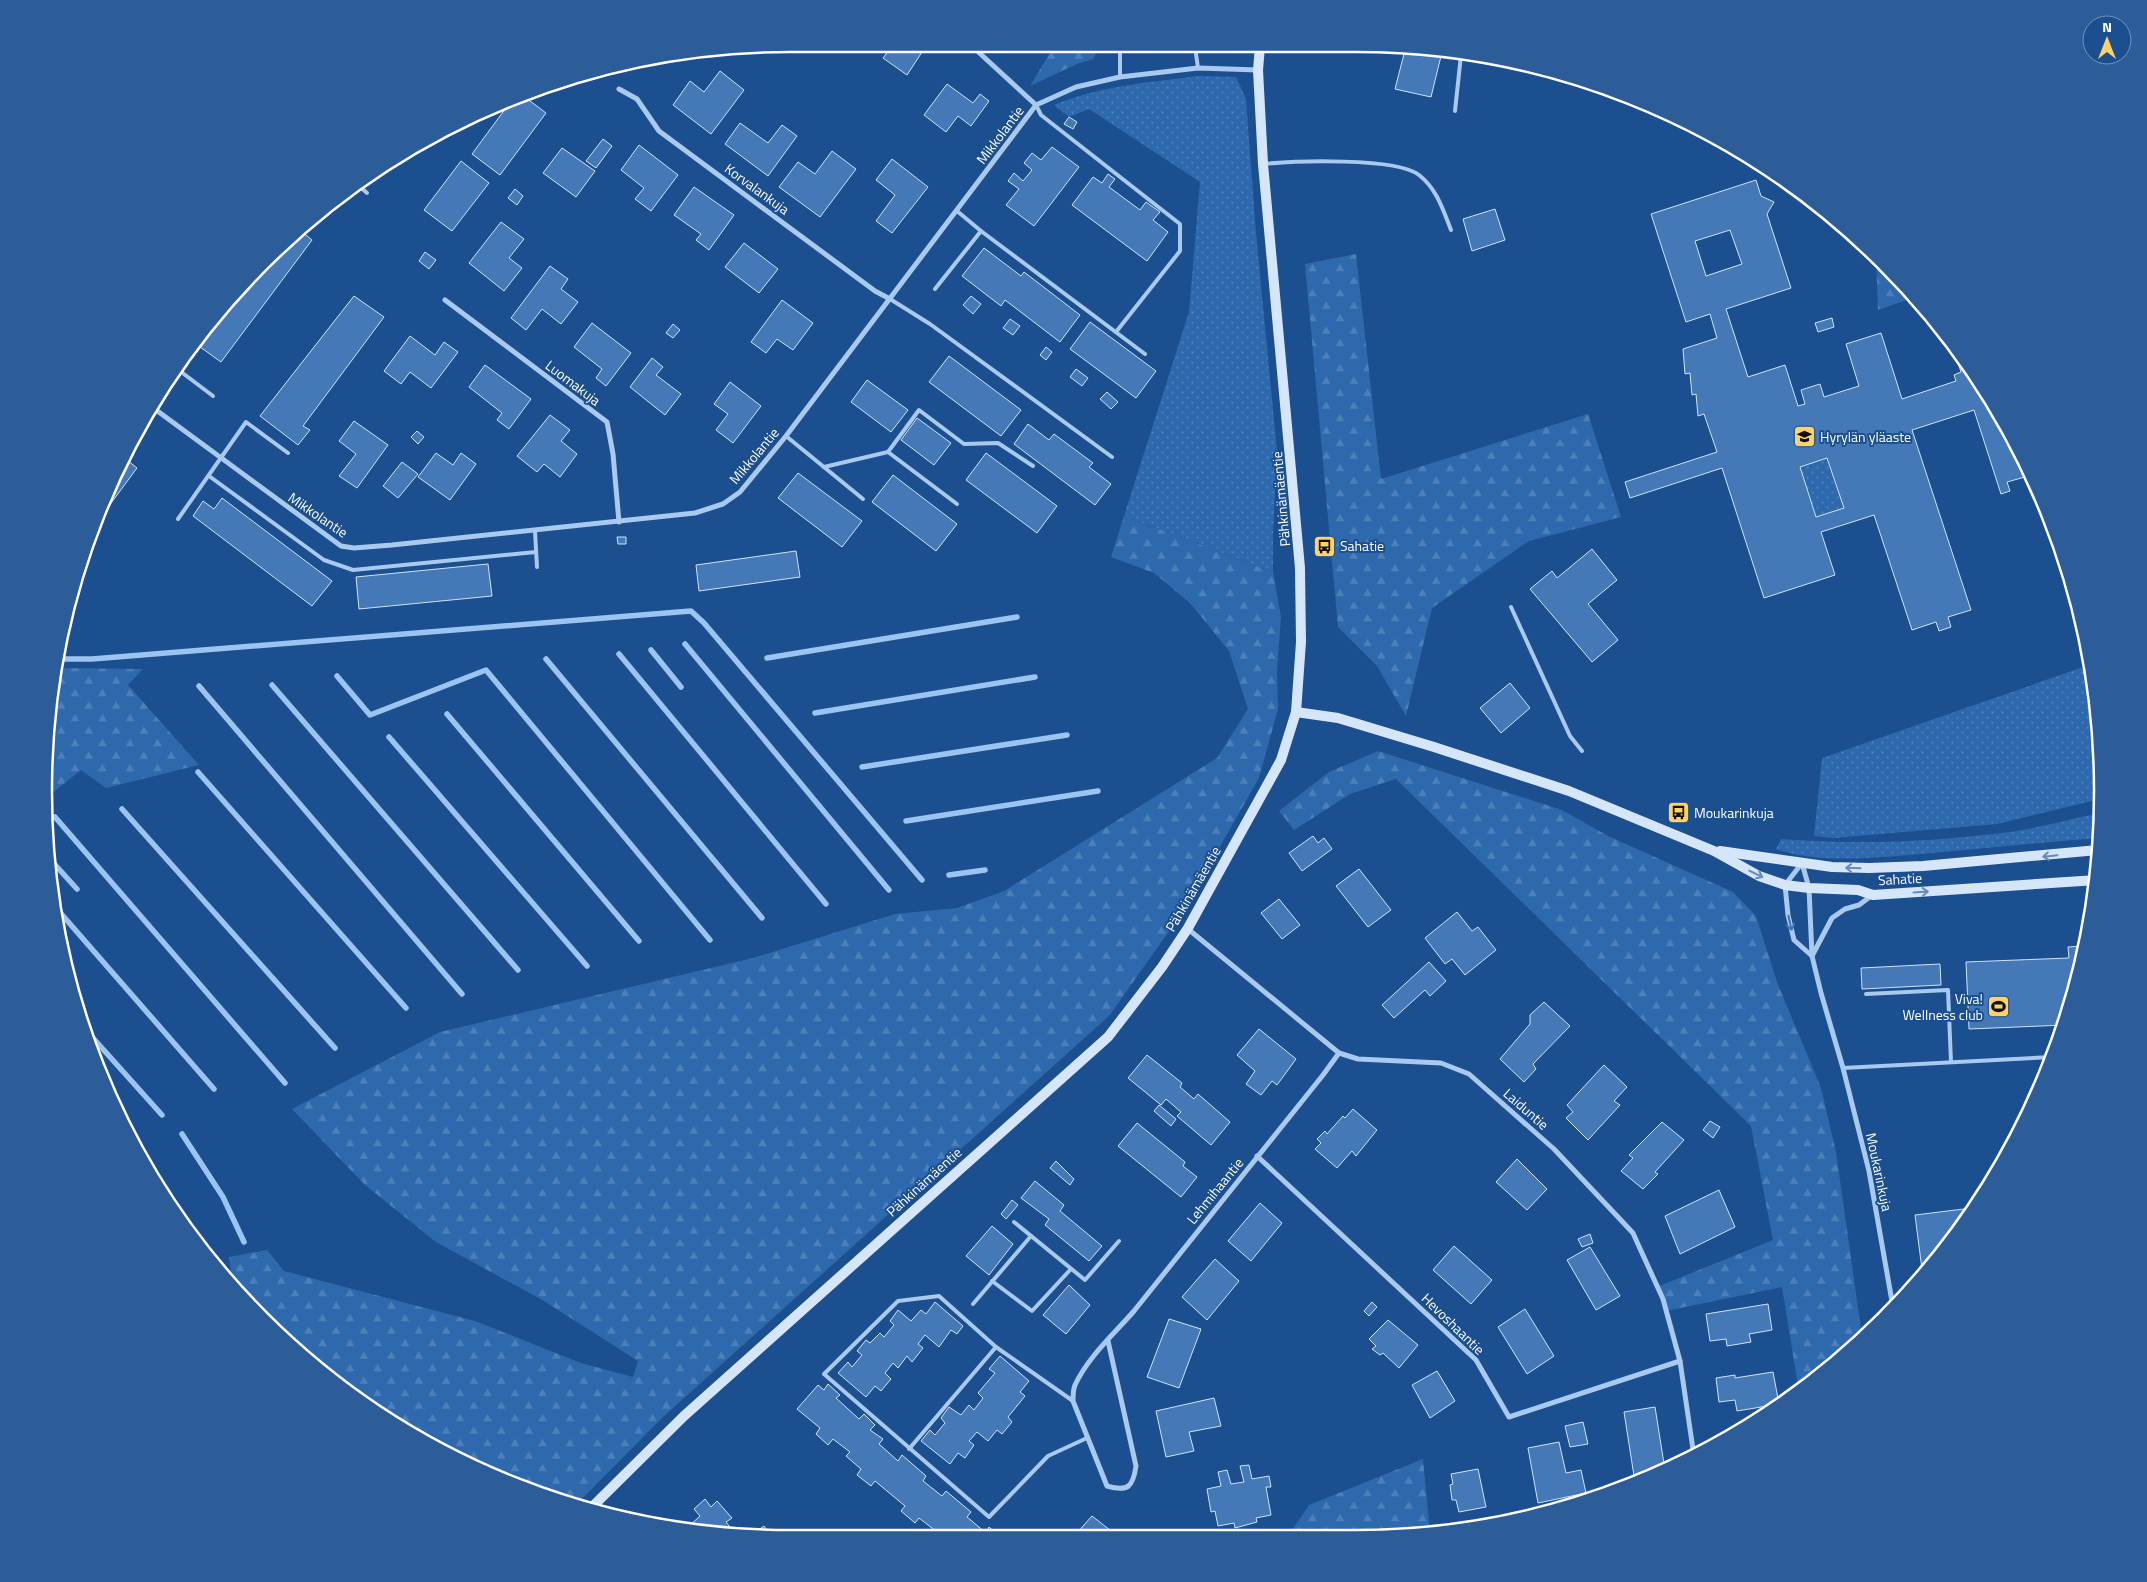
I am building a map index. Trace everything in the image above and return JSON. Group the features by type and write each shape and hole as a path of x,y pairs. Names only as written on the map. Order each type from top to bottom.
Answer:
{"street":[{"path":"978,52 1036,105"},
{"name":"Pähkinämäentie","path":"596,1503 691,1410 1108,1037 1162,967 1188,928 1281,760 1296,712 1301,642 1300,568 1263,164 1258,70 1260,52"},
{"name":"Mikkolantie","path":"158,411 341,546 354,548 535,531 695,513 723,504 740,492 786,436 1036,105 1076,87 1120,77 1198,68 1258,70"},
{"name":"Korvalankuja","path":"619,89 637,99 659,131 875,290 890,299"},
{"name":"Luomakuja","path":"445,300 607,422 613,454 619,522"},
{"name":"Sahatie","path":"1296,712 1338,718 1569,791 1714,851 1759,876 1785,885 1858,890 1873,895 2089,881"},
{"name":"Sahatie","path":"1714,851 1832,867 1869,868 1923,866 2092,851"},
{"path":"1802,863 1785,885 1788,915 1794,940 1812,956 1832,918 1845,909 1859,905 1873,895"},
{"name":"Moukarinkuja","path":"1802,863 1809,888 1812,956 1843,1068 1868,1171 1891,1299"},
{"name":"Laiduntie","path":"1188,928 1339,1053 1358,1059 1441,1063 1469,1074 1554,1149 1633,1233 1663,1299 1680,1361 1693,1448"},
{"name":"Lehmihaantie","path":"1073,1401 1074,1387 1084,1370 1323,1076 1339,1053"},
{"name":"Hevoshaantie","path":"1257,1156 1476,1360 1510,1417 1680,1361"},
{"path":"1073,1401 1107,1486 1118,1489 1129,1486 1133,1482 1136,1466 1108,1341"}],"lane":[{"path":"1120,52 1120,77"},
{"path":"1196,52 1198,68"},
{"path":"1455,111 1460,60"},
{"path":"1036,105 1041,115 1180,224 1180,250 1116,332"},
{"path":"1263,164 1350,161 1418,173 1434,189 1452,230"},
{"path":"363,190 367,193"},
{"path":"957,211 1145,354"},
{"path":"935,289 981,231"},
{"path":"890,299 930,324 1112,458"},
{"path":"183,373 213,396"},
{"path":"824,467 888,452 920,410 964,444 998,443 1033,466"},
{"path":"178,520 228,445 246,422 288,453"},
{"path":"786,436 863,499"},
{"path":"888,452 957,504"},
{"path":"209,476 324,560 353,570 536,552"},
{"path":"535,531 537,567"},
{"path":"1511,607 1570,736 1582,751"},
{"path":"1866,994 1948,990 1951,1062"},
{"path":"1843,1068 2044,1057"},
{"path":"1014,1222 1084,1280 1119,1241"},
{"path":"972,1304 1031,1236"},
{"path":"992,1281 1032,1312 1072,1269"},
{"path":"1073,1401 996,1347 940,1296 898,1301 824,1374 990,1517 1048,1456 1087,1438"},
{"path":"909,1449 996,1347"}],"green space":[{"path":"1051,52 1097,52 1093,59 1077,64 1030,86"},
{"path":"1199,76 1236,77 1246,99 1256,233 1277,451 1273,572 1124,516 1189,312 1200,182 1089,109 1069,117 1054,105 1107,89"},
{"path":"1356,254 1381,479 1588,414 1621,517 1529,541 1432,608 1406,716 1377,666 1338,627 1305,264"},
{"path":"1876,268 1907,300 1878,310"},
{"path":"1827,458 1844,508 1816,517 1800,467"},
{"path":"1124,516 1273,572 1281,617 1277,671 1278,709 1259,778 1184,910 1109,1016 663,1417 582,1499 508,1473 464,1453 422,1431 381,1405 341,1377 304,1346 269,1313 231,1272 229,1257 267,1250 284,1271 475,1321 581,1363 633,1377 638,1361 544,1301 436,1242 365,1185 292,1109 440,1032 753,958 895,914 957,908 1004,891 1217,758 1248,709 1229,651 1190,603 1154,573 1111,557"},
{"path":"2083,667 2093,743 2094,801 1997,824 1834,838 1814,836 1822,758"},
{"path":"63,668 143,669 128,685 199,765 106,788 81,770 52,793 54,743"},
{"path":"1378,751 1562,810 1608,836 1733,892 1756,916 1777,982 1821,1088 1836,1152 1861,1329 1843,1346 1798,1383 1782,1287 1666,1311 1657,1287 1773,1240 1751,1126 1396,779 1350,794 1294,830 1279,811 1329,772"},
{"path":"2094,814 2093,839 1902,856 1859,858 1816,857 1776,849 1781,839 1896,842 1981,835 2043,826"},
{"path":"1423,1459 1429,1525 1356,1530 1292,1530 1309,1505"}],"building":[{"path":"888,52 922,52 907,75 883,58"},
{"path":"1404,54 1441,58 1431,97 1395,89"},
{"path":"720,71 744,90 711,134 673,105 690,81 704,92"},
{"path":"947,84 973,103 980,94 989,101 971,126 958,116 946,132 924,115"},
{"path":"530,101 546,113 500,175 472,154 504,111"},
{"path":"1069,117 1077,122 1073,129 1064,124"},
{"path":"740,123 768,143 782,125 797,136 768,176 725,144"},
{"path":"603,139 612,146 596,168 586,161"},
{"path":"639,145 678,175 651,211 635,199 644,188 621,170"},
{"path":"1052,147 1079,167 1034,226 1006,205 1019,189 1008,181 1014,173 1023,181 1032,170 1024,163 1032,153 1041,160"},
{"path":"562,148 595,171 576,197 543,173"},
{"path":"832,151 856,169 820,217 779,187 798,162 815,174"},
{"path":"892,159 928,187 892,233 876,221 895,195 876,180"},
{"path":"461,161 489,183 452,231 424,210"},
{"path":"1108,174 1115,179 1109,187 1140,210 1146,202 1160,212 1153,220 1168,232 1147,261 1072,205 1093,177 1102,183"},
{"path":"1756,180 1761,196 1774,202 1767,214 1791,288 1726,309 1748,377 1785,365 1798,406 1805,404 1801,390 1820,384 1824,397 1859,386 1846,344 1881,333 1902,399 1956,381 1954,375 1961,372 1959,365 1996,422 2024,477 2007,482 2010,491 2001,494 1974,410 1912,430 1971,610 1948,617 1951,627 1939,631 1936,622 1912,630 1874,515 1821,532 1835,575 1764,598 1722,468 1630,498 1625,482 1717,452 1704,414 1698,416 1696,394 1692,395 1690,373 1685,374 1683,349 1717,338 1710,314 1686,322 1651,214","holes":["1730,230 1742,264 1706,276 1695,241","1827,458 1844,508 1816,517 1800,467"]},
{"path":"694,187 734,215 709,250 696,240 701,234 674,215"},
{"path":"515,189 523,196 517,205 508,198"},
{"path":"1495,209 1505,240 1472,251 1463,219"},
{"path":"501,222 524,239 509,258 522,268 504,291 469,263"},
{"path":"306,235 312,240 221,362 201,347 236,304 269,269"},
{"path":"744,243 778,269 759,293 725,267"},
{"path":"984,248 1021,276 1024,272 1080,315 1060,342 1005,300 1001,306 962,276"},
{"path":"425,252 436,260 429,269 419,261"},
{"path":"550,266 568,279 561,289 578,302 561,324 542,309 526,330 511,318"},
{"path":"354,296 384,317 303,426 310,430 298,445 260,416"},
{"path":"971,296 981,304 973,314 963,305"},
{"path":"782,300 813,323 793,350 777,339 766,353 751,342"},
{"path":"1832,318 1834,327 1818,332 1815,323"},
{"path":"1010,319 1020,326 1013,335 1003,328"},
{"path":"1090,322 1156,371 1136,398 1070,349"},
{"path":"592,323 631,353 606,386 596,378 602,369 574,347"},
{"path":"673,324 680,330 673,338 666,333"},
{"path":"410,336 435,355 444,342 458,352 431,388 410,372 401,384 384,371"},
{"path":"1046,347 1052,352 1046,360 1040,355"},
{"path":"949,356 1021,410 1001,436 929,382"},
{"path":"652,358 663,367 656,375 681,394 665,415 630,387"},
{"path":"485,365 531,399 509,429 497,420 502,413 469,387"},
{"path":"1076,369 1088,378 1082,386 1070,377"},
{"path":"867,380 908,410 891,432 851,402"},
{"path":"730,382 761,406 733,443 716,430 728,414 714,404"},
{"path":"1107,392 1118,402 1111,409 1100,399"},
{"path":"550,415 570,430 561,441 577,454 560,477 544,464 537,472 517,456"},
{"path":"917,418 951,443 934,465 901,440"},
{"path":"354,421 388,445 357,488 339,476 356,454 339,441"},
{"path":"1028,424 1049,440 1054,434 1093,463 1089,467 1111,484 1095,505 1014,444"},
{"path":"417,431 424,437 418,444 411,437"},
{"path":"436,453 453,465 461,453 476,464 450,500 418,477"},
{"path":"986,453 1057,506 1037,533 966,480"},
{"path":"130,462 137,468 111,503"},
{"path":"402,462 418,474 398,498 383,486"},
{"path":"798,473 862,521 842,547 778,498"},
{"path":"893,475 957,524 936,551 872,502"},
{"path":"222,498 332,581 312,606 193,516 203,501 214,509"},
{"path":"617,537 626,537 626,544 618,544"},
{"path":"1592,549 1617,580 1588,604 1618,640 1592,662 1530,589 1552,571 1557,578"},
{"path":"796,551 800,577 699,591 696,565"},
{"path":"488,564 492,596 359,609 356,577"},
{"path":"1510,683 1530,708 1501,733 1480,708"},
{"path":"1313,836 1318,843 1324,838 1332,849 1302,871 1289,853"},
{"path":"1359,869 1391,910 1368,927 1336,886"},
{"path":"1279,899 1300,925 1282,939 1261,913"},
{"path":"1457,912 1472,931 1478,927 1496,950 1465,975 1452,959 1445,964 1425,938"},
{"path":"2077,946 2056,1025 1969,1029 1966,962 2069,958 2068,947"},
{"path":"1429,962 1446,981 1430,996 1425,990 1394,1018 1382,1005"},
{"path":"1940,964 1941,985 1862,989 1861,968"},
{"path":"1544,1002 1570,1026 1533,1064 1536,1069 1524,1082 1500,1059 1530,1024 1530,1015"},
{"path":"1259,1029 1296,1059 1277,1085 1272,1081 1261,1095 1246,1084 1255,1071 1237,1055"},
{"path":"1147,1055 1182,1083 1180,1087 1194,1099 1198,1094 1230,1122 1211,1145 1177,1116 1181,1112 1166,1099 1161,1105 1128,1078"},
{"path":"1604,1065 1627,1087 1614,1101 1620,1105 1588,1140 1566,1118 1573,1112 1567,1105"},
{"path":"1159,1105 1176,1119 1171,1126 1154,1111"},
{"path":"1353,1109 1377,1130 1356,1156 1352,1151 1337,1168 1315,1149 1321,1143 1317,1139 1325,1131 1327,1134 1343,1116 1345,1118"},
{"path":"1710,1121 1720,1127 1713,1138 1703,1130"},
{"path":"1662,1122 1684,1140 1655,1172 1658,1174 1643,1189 1621,1171 1633,1158 1629,1155"},
{"path":"1137,1123 1185,1162 1183,1166 1197,1177 1181,1197 1118,1146"},
{"path":"1517,1159 1547,1189 1527,1210 1496,1182"},
{"path":"1056,1161 1074,1179 1070,1185 1050,1168"},
{"path":"1035,1181 1064,1205 1060,1211 1102,1246 1089,1261 1045,1225 1049,1219 1021,1198"},
{"path":"1719,1190 1735,1227 1680,1254 1665,1216"},
{"path":"1012,1200 1018,1205 1006,1219 1001,1214"},
{"path":"1260,1203 1282,1223 1251,1261 1228,1241"},
{"path":"1964,1209 1942,1241 1922,1265 1915,1215"},
{"path":"992,1226 1013,1244 989,1275 966,1256"},
{"path":"1590,1234 1593,1243 1582,1247 1578,1239"},
{"path":"1454,1246 1492,1280 1471,1304 1433,1270"},
{"path":"1590,1247 1620,1296 1596,1310 1567,1260"},
{"path":"1215,1259 1239,1281 1207,1320 1182,1297"},
{"path":"1069,1285 1090,1305 1066,1334 1043,1315"},
{"path":"935,1302 963,1326 957,1334 951,1330 939,1347 925,1335 918,1344 923,1348 912,1362 907,1356 898,1368 893,1363 885,1373 891,1379 881,1391 875,1386 866,1397 838,1373 848,1362 852,1367 862,1355 857,1351 866,1340 870,1343 880,1333 884,1337 894,1325 890,1321 898,1310 911,1321 921,1310 926,1314"},
{"path":"1372,1302 1377,1307 1369,1316 1364,1311"},
{"path":"1768,1304 1772,1330 1749,1334 1751,1342 1727,1346 1726,1339 1710,1341 1706,1314"},
{"path":"1525,1309 1554,1356 1527,1374 1498,1327"},
{"path":"1169,1319 1201,1329 1179,1388 1147,1377"},
{"path":"1388,1320 1418,1345 1399,1368 1383,1353 1380,1355 1372,1349 1376,1346 1369,1339"},
{"path":"1000,1356 1029,1381 1020,1392 1025,1396 1008,1417 1012,1422 1002,1434 997,1430 988,1441 977,1432 969,1441 974,1445 965,1458 958,1453 950,1464 921,1441 930,1430 935,1435 945,1423 941,1418 949,1407 961,1415 969,1405 974,1410 983,1398 978,1393 995,1373 989,1369"},
{"path":"1437,1371 1455,1401 1430,1418 1412,1385"},
{"path":"1773,1372 1778,1397 1764,1407 1737,1411 1735,1400 1719,1402 1716,1378 1735,1375 1735,1378"},
{"path":"828,1384 840,1395 836,1398 859,1419 864,1414 875,1425 870,1430 883,1439 879,1444 898,1461 902,1455 926,1476 923,1481 942,1496 946,1491 971,1512 967,1517 982,1530 935,1530 919,1518 915,1523 901,1511 905,1506 875,1481 871,1486 857,1475 861,1469 846,1456 850,1452 833,1439 828,1445 816,1434 820,1428 797,1409 818,1385 824,1390"},
{"path":"1214,1398 1221,1426 1189,1432 1194,1451 1166,1457 1156,1411"},
{"path":"1655,1407 1664,1462 1634,1475 1624,1412"},
{"path":"1583,1422 1588,1444 1570,1447 1565,1426"},
{"path":"1559,1442 1566,1473 1581,1470 1586,1492 1538,1503 1528,1448"},
{"path":"1249,1465 1252,1479 1269,1476 1271,1487 1266,1487 1271,1515 1256,1518 1257,1522 1235,1528 1234,1523 1218,1526 1215,1511 1211,1512 1207,1489 1221,1486 1218,1472 1227,1470 1231,1484 1244,1482 1240,1466"},
{"path":"1478,1469 1486,1507 1459,1512 1456,1500 1452,1500 1450,1485 1453,1484 1451,1474"},
{"path":"705,1499 711,1507 717,1501 732,1518 726,1522 730,1527 693,1523 700,1516 694,1509"},
{"path":"1092,1516 1110,1530 1080,1530"}],"waterway":[{"path":"65,659 92,659 691,611 704,623 922,880"},
{"path":"767,658 1017,617"},
{"path":"685,644 889,890"},
{"path":"651,650 681,687"},
{"path":"619,654 826,904"},
{"path":"546,659 762,918"},
{"path":"337,676 370,715 486,670 710,940"},
{"path":"815,713 1035,677"},
{"path":"272,685 518,970"},
{"path":"199,686 462,994"},
{"path":"447,714 639,941"},
{"path":"862,767 1067,735"},
{"path":"389,737 587,966"},
{"path":"198,772 406,1008"},
{"path":"906,821 1098,791"},
{"path":"122,809 335,1048"},
{"path":"55,817 285,1083"},
{"path":"57,867 77,889"},
{"path":"949,875 985,870"},
{"path":"64,917 214,1089"},
{"path":"98,1043 162,1115"},
{"path":"182,1134 223,1197 244,1242"}],"place":[{"name":"Hyrylän yläaste","path":"1804,437"},
{"name":"Sahatie","path":"1324,546"},
{"name":"Moukarinkuja","path":"1678,813"},
{"name":"Viva! Wellness club","path":"1999,1007"}]}
